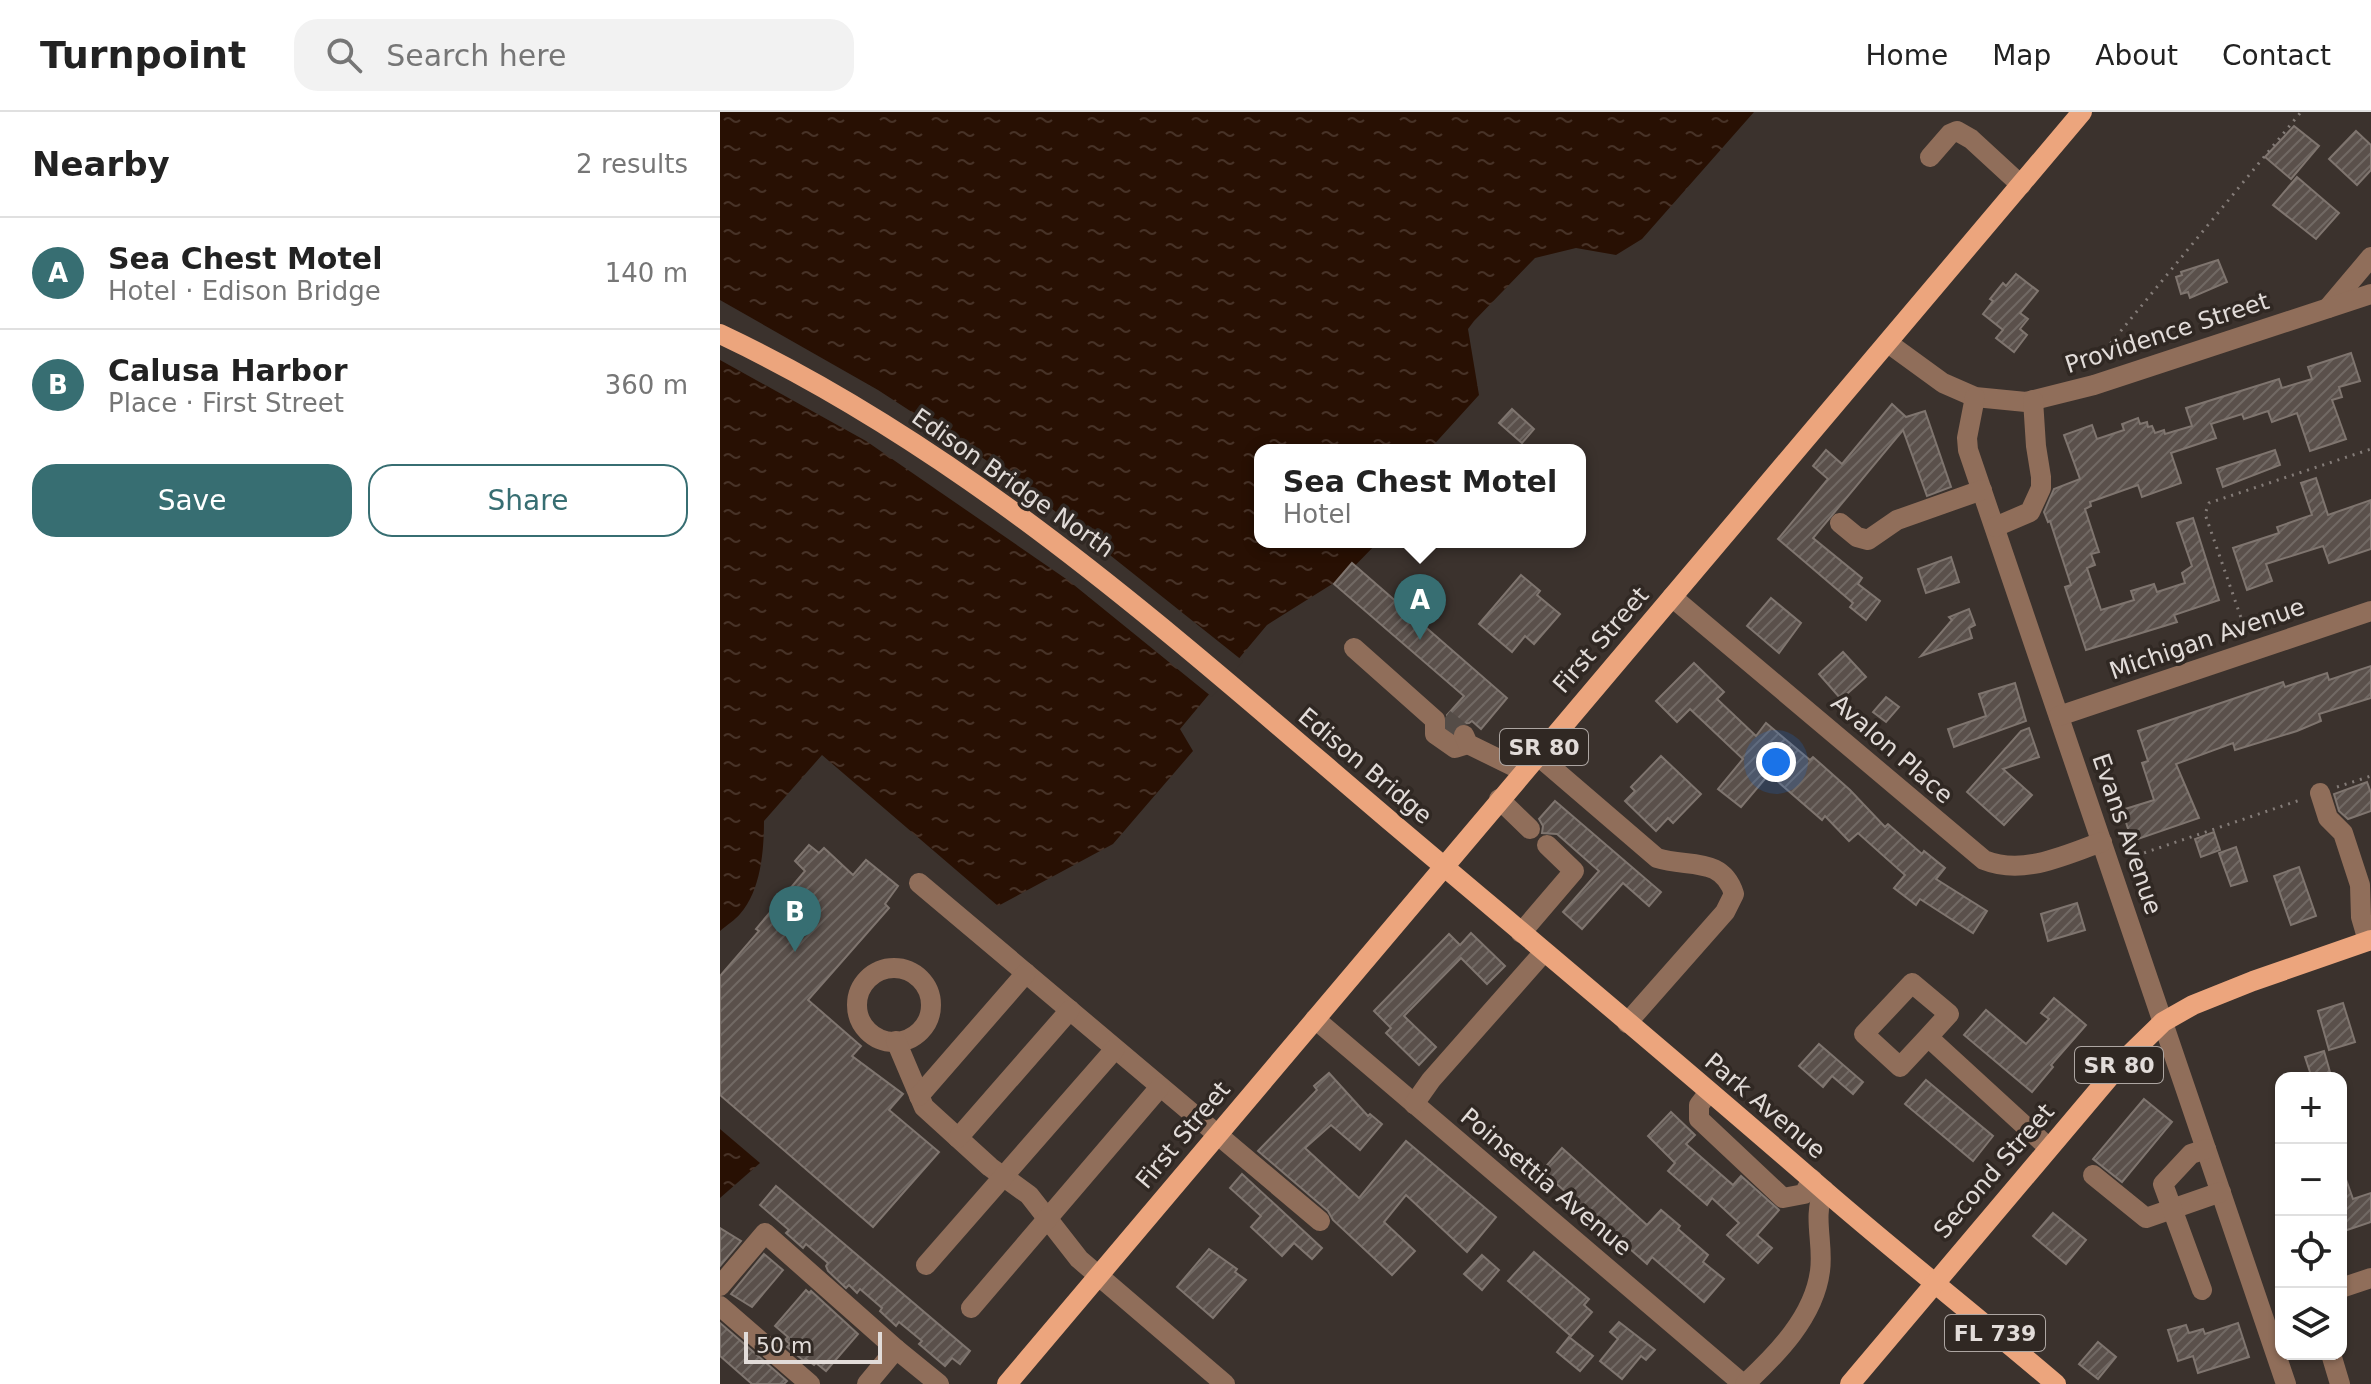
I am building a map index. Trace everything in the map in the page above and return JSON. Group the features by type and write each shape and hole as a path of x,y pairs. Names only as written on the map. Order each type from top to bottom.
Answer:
{"main road":[{"name":"First Street","path":"1007,1384 2082,112"},
{"name":"Edison Bridge North","path":"720,334 820,386 978,485 1055,540 1128,598 1254,706"},
{"name":"Edison Bridge","path":"1254,706 1443,866"},
{"name":"Park Avenue","path":"1443,866 2056,1384"},
{"name":"Second Street","path":"1850,1384 2123,1061 2163,1022 2219,993 2369,940"}],"street":[{"path":"1930,157 1950,134 1957,131 1971,139 2021,185"},
{"path":"2328,308 2371,257"},
{"name":"Providence Street","path":"1975,397 2002,401 2033,400 2097,384 2371,294"},
{"path":"1888,343 1943,383 1975,397"},
{"name":"Evans Avenue","path":"1975,397 1967,438 1968,450 2221,1192 2272,1311 2286,1384"},
{"path":"1995,527 2030,512 2041,488 2033,400"},
{"path":"1840,523 1857,537 1868,540 1897,520 1982,490"},
{"name":"Avalon Place","path":"1672,597 1984,860 2022,867 2102,842"},
{"name":"Michigan Avenue","path":"2059,716 2371,611"},
{"path":"1354,648 1439,719 1435,734 1455,748 1465,738 1523,771"},
{"path":"1537,755 1657,858 1673,863 1712,866 1730,881 1734,894 1725,912 1627,1023"},
{"path":"2320,793 2328,818 2343,833 2360,885 2361,917 2369,940"},
{"path":"1499,799 1530,829"},
{"path":"1521,933 1574,871 1547,845"},
{"path":"919,883 1320,1221"},
{"path":"1414,1104 1431,1080 1544,952"},
{"path":"919,1096 1026,973"},
{"path":"958,1138 1070,1010"},
{"name":"Poinsettia Avenue","path":"1315,1019 1744,1384"},
{"path":"1928,1037 2049,1148"},
{"path":"896,1041 924,1107 1029,1195 1072,1252 1098,1276 1225,1384"},
{"path":"926,1265 1115,1049"},
{"path":"971,1308 1160,1087"},
{"path":"1709,1092 1699,1105 1699,1119 1783,1198 1804,1194 1818,1184"},
{"path":"2202,1290 2163,1184 2191,1154 2206,1149"},
{"path":"2093,1175 2146,1218 2221,1192"},
{"path":"1744,1384 1778,1353 1808,1308 1820,1271 1818,1184"},
{"path":"720,1286 765,1233 935,1383"},
{"path":"2347,1286 2371,1278"},
{"path":"720,1306 810,1384"},
{"path":"867,1384 896,1349"},
{"path":"2333,1360 2340,1384"}],"path":[{"path":"2097,384 2101,355 2301,112"},
{"path":"2253,650 2205,514 2206,508 2214,500 2371,449"},
{"path":"2110,864 2371,776"}],"water":[{"path":"720,112 1754,112 1642,239 1616,255 1576,248 1535,258 1474,321 1468,329 1479,395 1434,444 1254,444 1254,548 1372,548 1345,576 1267,625 1180,729 1193,751 1113,844 998,906 822,755 764,821 762,857 753,894 740,914 720,931"},
{"path":"720,1129 760,1163 720,1198"}],"pier":[{"path":"720,300 878,390 1012,477 1243,661 1212,697 1069,581 866,441 720,360"}],"building":[{"path":"2294,126 2319,146 2291,179 2265,157"},
{"path":"2356,131 2371,145 2371,170 2357,185 2329,159"},
{"path":"2297,177 2339,213 2316,239 2273,205"},
{"path":"2218,260 2227,282 2190,298 2188,292 2181,294 2176,277 2182,275 2181,272"},
{"path":"2016,274 2038,291 2020,313 2028,319 2020,329 2027,335 2014,352 1996,338 2003,330 1983,314 2003,283 2006,286"},
{"path":"2351,353 2360,381 2339,387 2342,397 2332,400 2346,439 2310,451 2297,413 2272,422 2268,411 2244,419 2242,414 2211,424 2216,438 2171,453 2181,483 2142,497 2138,485 2090,502 2091,506 2085,509 2099,552 2091,554 2095,565 2087,568 2101,610 2134,600 2131,591 2154,584 2157,592 2185,583 2182,573 2192,566 2177,523 2193,518 2219,600 2174,615 2177,622 2086,650 2065,587 2071,585 2050,521 2044,512 2054,489 2080,479 2064,435 2092,425 2097,439 2124,430 2122,424 2138,418 2140,424 2147,422 2148,427 2152,426 2155,433 2164,430 2165,434 2192,426 2186,408 2279,379 2282,388 2312,379 2308,367"},
{"path":"1892,404 1906,417 1925,411 1951,487 1927,496 1903,430 1813,538 1862,578 1858,584 1880,601 1866,620 1850,607 1853,603 1778,539 1828,479 1813,466 1826,450 1842,464"},
{"path":"1512,409 1534,429 1522,443 1499,423"},
{"path":"2275,450 2280,465 2223,487 2217,469"},
{"path":"2316,478 2328,515 2371,500 2371,549 2329,563 2323,546 2266,564 2272,581 2247,590 2233,548 2279,533 2277,527 2312,515 2301,483"},
{"path":"1951,557 1959,582 1926,593 1918,569"},
{"path":"1352,563 1507,698 1481,729 1472,721 1458,724 1452,730 1448,727 1447,715 1464,696 1334,584"},
{"path":"1521,575 1540,591 1537,595 1560,614 1534,644 1525,636 1512,652 1479,624"},
{"path":"1771,598 1801,623 1779,653 1747,626"},
{"path":"1969,609 1975,625 1969,628 1972,638 1921,656 1952,620 1949,617"},
{"path":"1843,652 1866,677 1841,699 1819,674"},
{"path":"1694,663 1724,692 1717,699 1756,736 1766,723 1810,760 1813,757 1885,827 1888,824 1922,854 1924,851 1945,868 1936,879 1987,911 1973,933 1920,899 1916,905 1894,888 1905,875 1858,833 1849,841 1825,816 1822,820 1769,774 1741,807 1718,789 1743,759 1690,709 1677,722 1656,701"},
{"path":"2371,666 2371,698 2319,714 2321,721 2297,731 2235,750 2233,743 2176,764 2199,818 2132,841 2122,810 2154,800 2142,763 2148,761 2138,731 2283,682 2285,687 2327,673 2329,680"},
{"path":"2015,683 2026,721 1954,747 1948,729 1986,716 1979,694"},
{"path":"1886,697 1899,707 1886,722 1873,712"},
{"path":"2029,728 2039,757 2003,769 2032,795 2004,825 1967,792 2021,731"},
{"path":"1661,756 1701,794 1673,823 1668,818 1656,831 1625,801 1635,791 1631,787"},
{"path":"2367,782 2371,793 2371,811 2348,819 2339,811 2334,794"},
{"path":"1555,801 1661,892 1649,906 1623,883 1582,929 1563,912 1599,871 1557,834 1542,833 1543,826 1539,819"},
{"path":"2214,832 2220,850 2201,857 2195,839"},
{"path":"809,845 819,853 824,848 853,875 866,860 898,886 885,904 889,908 808,1000 861,1046 852,1056 903,1094 889,1110 939,1152 873,1227 720,1095 720,976 805,871 795,861"},
{"path":"2236,847 2247,881 2231,886 2219,853"},
{"path":"2299,867 2316,916 2291,925 2274,876"},
{"path":"2077,903 2085,930 2048,941 2041,914"},
{"path":"1471,933 1505,966 1487,984 1461,958 1404,1016 1436,1047 1419,1065 1386,1033 1391,1028 1374,1011 1449,934 1460,945"},
{"path":"2054,998 2086,1025 2032,1092 1964,1035 1986,1010 2026,1044 2049,1019 2041,1013"},
{"path":"2343,1003 2355,1042 2329,1050 2318,1011"},
{"path":"1819,1044 1863,1082 1853,1094 1832,1076 1823,1087 1799,1066"},
{"path":"2324,1051 2330,1072 2310,1072 2305,1057"},
{"path":"1329,1073 1368,1116 1370,1114 1382,1124 1360,1150 1331,1125 1305,1148 1359,1198 1406,1141 1496,1217 1467,1252 1406,1195 1384,1222 1415,1251 1392,1275 1333,1220 1328,1211 1258,1151 1317,1090 1314,1086"},
{"path":"1926,1080 1993,1136 1973,1161 1905,1104"},
{"path":"2144,1099 2172,1122 2122,1182 2093,1159"},
{"path":"1671,1112 1695,1135 1686,1144 1733,1185 1741,1176 1779,1210 1757,1235 1772,1248 1758,1263 1727,1235 1739,1223 1712,1198 1707,1205 1668,1171 1675,1163 1648,1136"},
{"path":"1562,1148 1647,1225 1661,1210 1708,1255 1703,1262 1724,1279 1704,1302 1652,1257 1647,1264 1542,1171"},
{"path":"1242,1174 1322,1248 1312,1259 1294,1243 1282,1256 1251,1227 1261,1216 1230,1188"},
{"path":"2347,1182 2353,1199 2371,1193 2371,1222 2347,1230"},
{"path":"776,1186 970,1351 960,1364 952,1358 945,1366 899,1322 896,1326 880,1311 882,1308 860,1289 857,1293 849,1285 846,1288 828,1271 828,1263 806,1244 803,1248 786,1233 789,1230 760,1205"},
{"path":"2053,1213 2086,1240 2066,1264 2033,1236"},
{"path":"720,1228 741,1241 720,1266"},
{"path":"1209,1249 1237,1269 1235,1272 1246,1280 1213,1318 1177,1287"},
{"path":"1534,1252 1589,1299 1584,1305 1592,1312 1571,1336 1508,1281"},
{"path":"764,1254 783,1270 752,1307 731,1294"},
{"path":"1482,1255 1499,1270 1482,1290 1464,1274"},
{"path":"806,1290 811,1291 858,1334 826,1371 816,1363 804,1361 787,1347 790,1344 785,1340 788,1337 775,1326"},
{"path":"1619,1322 1655,1350 1646,1360 1641,1356 1622,1379 1600,1361 1618,1339 1610,1332"},
{"path":"720,1323 787,1381 784,1384 752,1384 720,1356"},
{"path":"2238,1323 2249,1357 2198,1373 2193,1356 2178,1361 2168,1330 2186,1325 2189,1333 2203,1329 2205,1334"},
{"path":"1569,1337 1593,1356 1580,1371 1557,1352"},
{"path":"2098,1342 2116,1357 2098,1379 2079,1364"}],"tunnel":[{"path":"1444,719 1462,733"}],"place":[{"name":"Sea Chest Motel","path":"1420,640"},
{"name":"Calusa Harbor","path":"795,952"}]}
